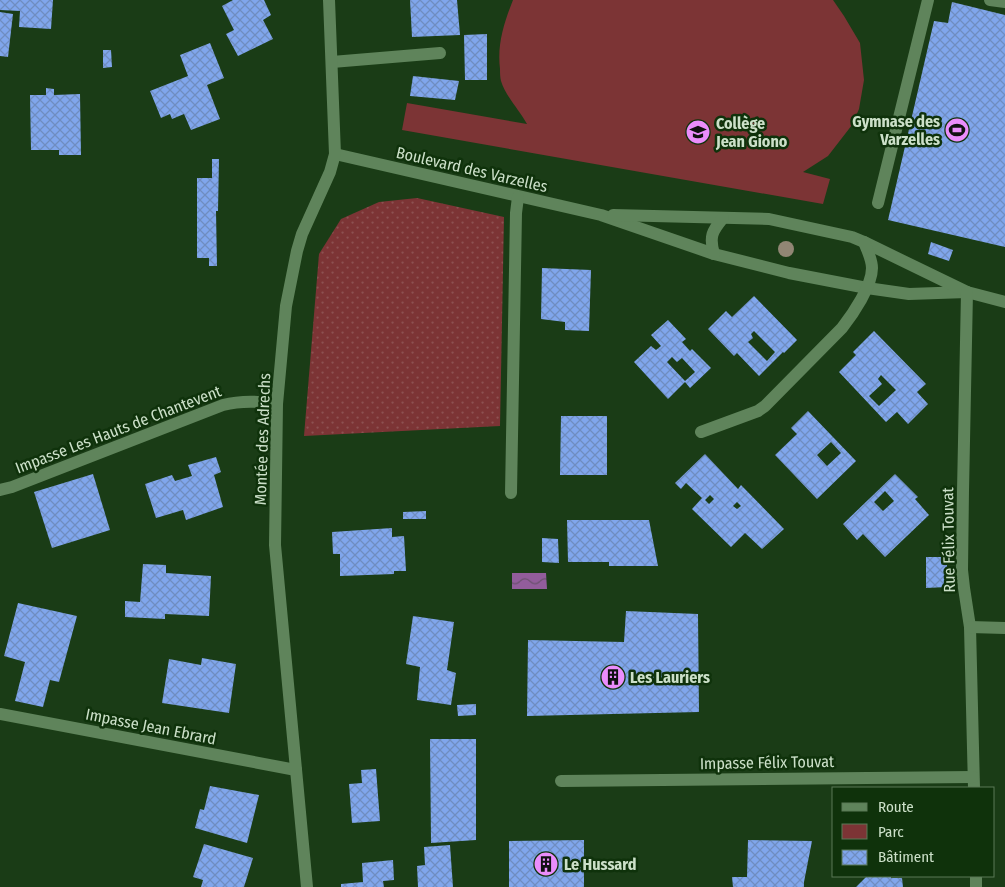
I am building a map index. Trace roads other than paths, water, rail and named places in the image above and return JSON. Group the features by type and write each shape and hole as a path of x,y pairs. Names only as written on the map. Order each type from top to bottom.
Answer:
{"street":[{"name":"Montée des Adrechs","path":"307,887 275,545 277,404 286,306 298,251 302,234 330,172 335,154 329,0"},
{"path":"878,203 928,0"},
{"path":"990,0 1005,2"},
{"path":"332,62 440,53"},
{"name":"Boulevard des Varzelles","path":"335,154 601,215 714,254 789,272 867,288 909,294 967,292"},
{"path":"511,493 516,213 518,196"},
{"name":"Boulevard des Varzelles","path":"601,215 769,219 864,242 967,292 1005,302"},
{"path":"714,254 711,246 711,237 722,218"},
{"path":"701,432 758,411 765,406 849,320 871,278 872,269 864,242"},
{"name":"Rue Félix Touvat","path":"967,292 962,570 970,627 974,782"},
{"name":"Impasse Les Hauts de Chantevent","path":"0,490 12,488 223,405 249,401 277,404"},
{"path":"970,627 1005,628"},
{"name":"Impasse Jean Ebrard","path":"0,714 296,770"},
{"name":"Impasse Félix Touvat","path":"561,781 974,782"}],"water":[{"path":"512,573 546,573 547,589 512,589"}],"place":[{"name":"Gymnase des Varzelles","path":"957,130"},
{"name":"Collège Jean Giono","path":"698,132"},
{"name":"Les Lauriers","path":"613,677"},
{"name":"Le Hussard","path":"546,864"}]}
